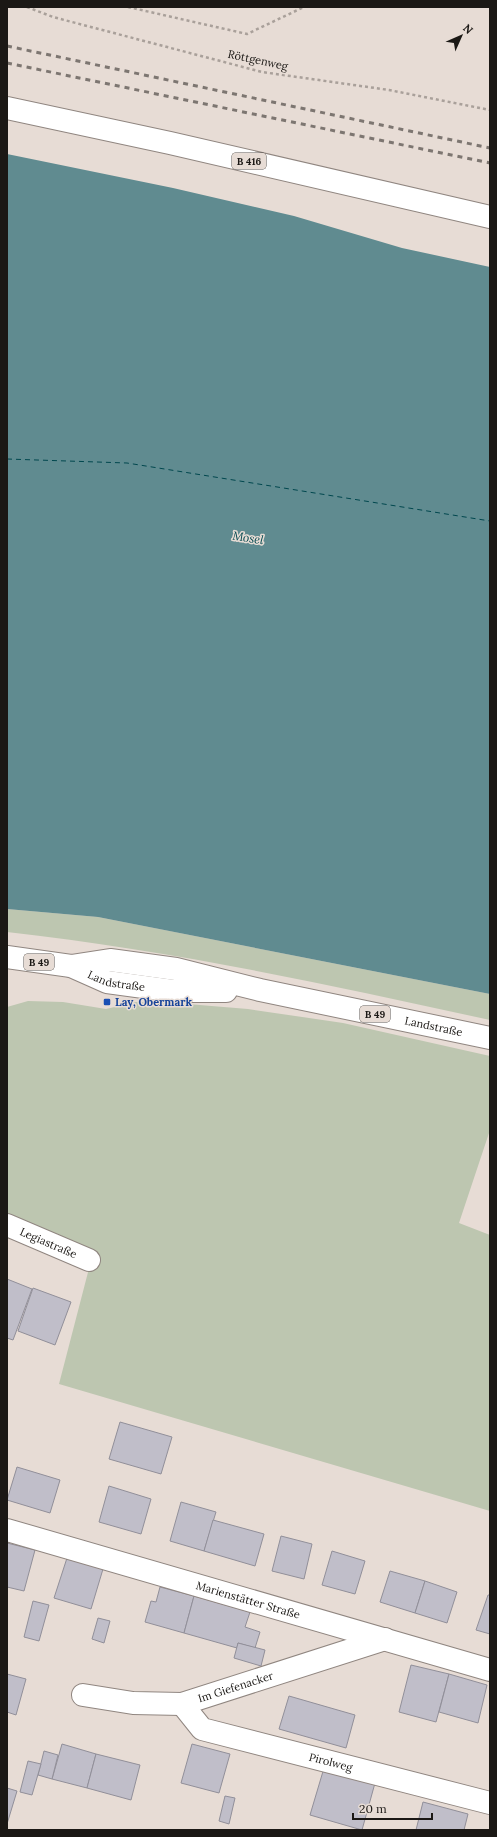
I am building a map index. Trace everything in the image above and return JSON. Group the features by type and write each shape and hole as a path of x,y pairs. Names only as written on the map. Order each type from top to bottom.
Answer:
{"street":[{"name":"B 416","path":"7,108 178,145 490,217"},
{"name":"Landstraße","path":"7,957 71,966 107,982 173,991 260,990 490,1038"},
{"name":"Legiastraße","path":"7,1225 89,1260"},
{"name":"Marienstätter Straße","path":"7,1530 490,1670"},
{"name":"Im Giefenacker","path":"83,1695 133,1703 182,1704 385,1639"},
{"name":"Pirolweg","path":"182,1704 202,1729 490,1803"}],"path":[{"name":"Röttgenweg","path":"26,7 53,17 262,72 389,90 490,110"},
{"path":"128,7 247,34 304,7"}],"green space":[{"path":"7,909 98,917 490,994 490,1020 250,970 129,948 7,932"},
{"path":"28,1001 63,1002 106,1009 136,1002 163,1002 248,1009 343,1023 490,1056 490,1130 459,1223 490,1235 490,1511 59,1384 93,1253 7,1216 7,1007"}],"water":[{"name":"Mosel","path":"7,154 173,188 294,216 402,248 490,267 490,994 98,917 7,909"}],"building":[{"path":"7,1279 32,1289 13,1340 7,1338"},
{"path":"33,1288 71,1302 55,1345 18,1331"},
{"path":"120,1422 172,1437 161,1474 109,1459"},
{"path":"17,1467 60,1480 50,1513 7,1500"},
{"path":"109,1486 151,1499 141,1534 99,1522"},
{"path":"181,1502 216,1512 204,1551 170,1541"},
{"path":"213,1520 264,1534 255,1566 204,1551"},
{"path":"281,1536 312,1544 304,1579 272,1571"},
{"path":"7,1543 35,1550 24,1591 7,1587"},
{"path":"332,1551 365,1561 355,1594 322,1585"},
{"path":"67,1558 103,1569 91,1609 54,1598"},
{"path":"390,1571 425,1581 415,1613 380,1602"},
{"path":"425,1581 457,1592 447,1623 415,1613"},
{"path":"160,1587 194,1596 184,1633 145,1622 151,1601 156,1602"},
{"path":"488,1595 490,1595 490,1634 476,1630"},
{"path":"194,1596 250,1612 245,1627 260,1632 255,1648 238,1643 237,1648 184,1633"},
{"path":"33,1601 49,1605 39,1641 24,1637"},
{"path":"98,1618 110,1621 104,1643 92,1639"},
{"path":"238,1643 265,1650 261,1666 234,1658"},
{"path":"411,1665 449,1674 436,1722 399,1712"},
{"path":"7,1674 26,1679 16,1715 7,1712"},
{"path":"449,1674 487,1685 478,1723 439,1712"},
{"path":"289,1696 355,1715 346,1748 279,1729"},
{"path":"62,1744 96,1754 87,1788 52,1779"},
{"path":"192,1744 230,1754 219,1793 181,1783"},
{"path":"44,1751 58,1755 52,1779 38,1775"},
{"path":"96,1754 140,1765 131,1800 87,1788"},
{"path":"28,1761 41,1764 32,1795 20,1792"},
{"path":"324,1768 375,1783 362,1830 310,1815"},
{"path":"7,1788 17,1791 7,1824"},
{"path":"225,1796 235,1798 229,1824 219,1821"},
{"path":"423,1802 468,1814 464,1830 416,1830"}],"ferry route":[{"path":"7,459 127,463 490,521"}],"railway":[{"path":"7,46 490,148"},
{"path":"7,63 490,163"}],"place":[{"name":"Lay, Obermark","path":"107,1002"}]}
